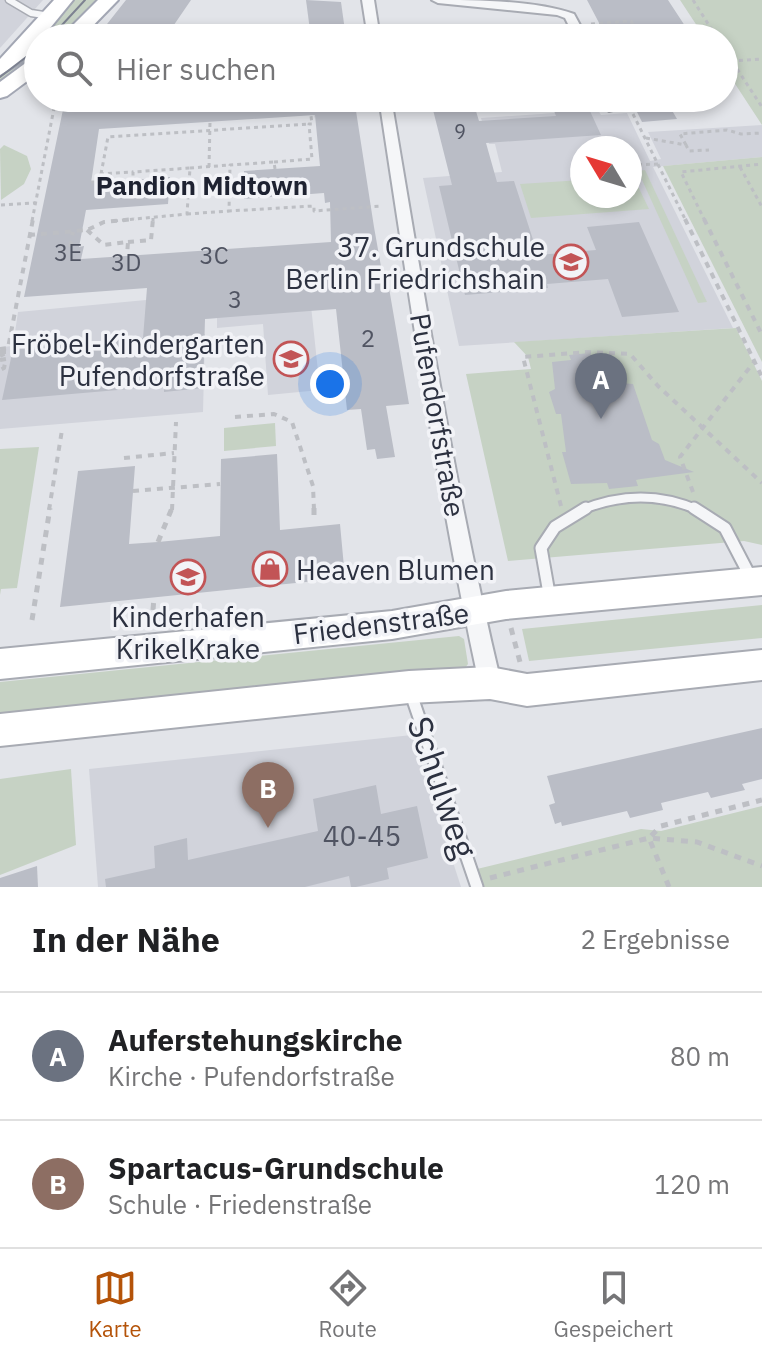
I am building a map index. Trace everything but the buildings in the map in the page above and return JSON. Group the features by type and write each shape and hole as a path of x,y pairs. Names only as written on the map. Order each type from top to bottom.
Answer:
{"main road":[{"path":"42,24 64,0"},
{"path":"84,24 109,0"},
{"path":"0,69 24,44"},
{"path":"0,92 24,74"}],"street":[{"path":"368,0 372,24"},
{"path":"438,0 567,14 573,24"},
{"name":"Pufendorfstraße","path":"387,112 435,408 467,582 490,683"},
{"name":"Friedenstraße","path":"0,664 392,625 551,600 757,581"},
{"path":"0,730 409,687 490,683 527,690 762,665"}],"lane":[{"path":"9,0 31,13 50,16"},
{"path":"551,600 541,548 553,527 590,504 645,497 667,498 699,510 725,528 757,581"},
{"name":"Schulweg","path":"409,687 476,884"}],"path":[{"path":"693,0 708,24"},
{"path":"592,24 631,21 633,24"},
{"path":"738,61 762,59"},
{"path":"738,71 762,107"},
{"path":"0,370 4,368 6,359 0,354 8,348 53,112"},
{"path":"633,114 762,377"},
{"path":"91,182 100,182 108,137 312,124 311,116 315,116"},
{"path":"209,167 210,122"},
{"path":"101,174 312,159 309,124"},
{"path":"709,150 689,151 680,134 727,130 741,134 762,133"},
{"path":"646,138 686,145"},
{"path":"274,162 275,169"},
{"path":"642,166 658,164"},
{"path":"762,164 681,172 762,335"},
{"path":"229,211 230,165"},
{"path":"740,166 762,207"},
{"path":"187,214 190,168"},
{"path":"133,172 133,179"},
{"path":"0,207 35,203"},
{"path":"29,235 87,230 104,222 187,214 314,206 314,211 382,206"},
{"path":"87,230 104,245 151,240 153,218"},
{"path":"70,247 73,232"},
{"path":"127,255 128,242"},
{"path":"564,518 523,357 588,352 630,354 762,483"},
{"path":"699,510 680,457 754,362"},
{"path":"235,417 274,414 292,422 313,486 314,521"},
{"path":"158,542 172,510 176,422"},
{"path":"32,620 62,430"},
{"path":"124,458 175,453"},
{"path":"133,491 220,484"},
{"path":"153,610 154,597"},
{"path":"511,626 521,667"},
{"path":"649,838 661,826 762,800"},
{"path":"649,838 669,887"},
{"path":"476,884 649,838 697,842 762,866"}],"shaded area":[{"path":"0,0 43,0 0,48"},
{"name":"37. Grundschule Berlin Friedrichshain","path":"569,112 599,112 601,115 627,113 638,136 570,136 570,208 642,208 642,144 650,161 661,159 648,132 762,125 762,157 653,167 733,328 459,346 423,178 502,172 495,144 489,144 481,118"},
{"name":"Fröbel-Kindergarten Pufendorfstraße","path":"309,287 320,390 268,395 263,324 217,328 217,318 201,319"},
{"path":"146,300 170,337 205,334 203,412 0,429 0,355 2,347 13,346 18,312"},
{"path":"412,735 461,887 98,887 89,769"}],"green space":[{"path":"70,0 96,0 74,24 48,24"},
{"path":"680,0 762,0 762,125 738,88 738,24 696,24"},
{"path":"24,49 24,68 0,86 0,75"},
{"path":"4,145 27,156 31,169 24,184 1,200 0,149"},
{"path":"762,157 762,362 663,166"},
{"path":"642,170 645,170 707,302 698,303 642,180"},
{"path":"570,181 570,208 642,208 642,195 649,209 531,218 520,184"},
{"path":"736,328 762,381 762,545 744,541 508,561 466,374 531,369 528,357 514,342"},
{"path":"275,423 276,446 224,451 224,428"},
{"path":"39,447 17,588 1,589 0,595 0,449"},
{"path":"762,605 762,638 529,661 522,629"},
{"path":"459,636 464,639 468,664 465,668 0,716 0,682"},
{"path":"71,769 76,845 0,875 0,779"},
{"path":"762,806 762,887 484,887 477,869 641,829 661,831"}],"tram line":[{"path":"63,24 85,0"},
{"path":"0,77 24,59"}],"place":[{"name":"37. Grundschule Berlin Friedrichshain","path":"571,262"},
{"name":"Fröbel-Kindergarten Pufendorfstraße","path":"291,359"},
{"name":"Auferstehungskirche","path":"601,419"},
{"name":"Heaven Blumen","path":"270,569"},
{"name":"Kinderhafen KrikelKrake","path":"188,577"},
{"name":"Spartacus-Grundschule","path":"268,828"}],"district":[{"name":"Pandion Midtown","path":"202,185"}]}
